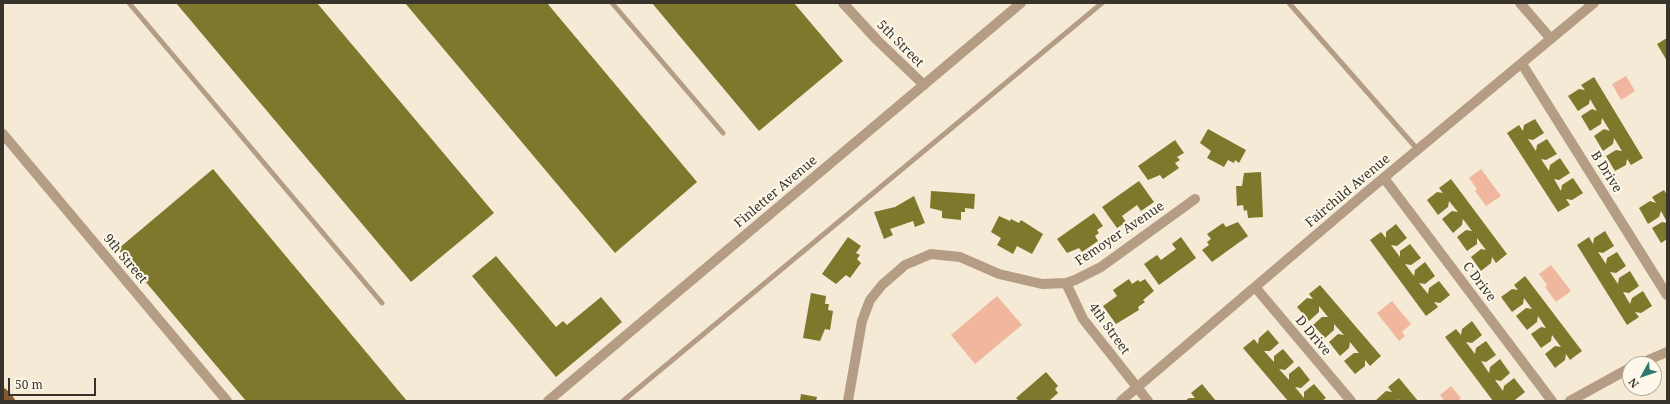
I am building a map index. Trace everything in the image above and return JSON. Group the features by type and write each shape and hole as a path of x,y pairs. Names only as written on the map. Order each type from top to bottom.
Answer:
{"main road":[{"path":"3,393 10,401"}],"street":[{"name":"5th Street","path":"843,3 877,40 924,85"},
{"name":"Finletter Avenue","path":"548,401 1020,3"},
{"path":"1520,3 1551,40"},
{"name":"Fairchild Avenue","path":"1120,401 1594,3"},
{"name":"B Drive","path":"1522,64 1667,294"},
{"name":"9th Street","path":"3,134 226,401"},
{"name":"C Drive","path":"1384,178 1552,401"},
{"name":"Femoyer Avenue","path":"848,401 862,321 870,300 882,285 904,265 930,254 960,257 999,274 1042,284 1066,283 1076,280 1101,267 1195,199"},
{"name":"4th Street","path":"1066,283 1083,320 1148,401"},
{"name":"D Drive","path":"1256,287 1351,401"},
{"path":"1658,356 1667,352"},
{"path":"1570,401 1622,372"}],"lane":[{"path":"129,3 382,303"},
{"path":"612,3 722,133"},
{"path":"623,401 1102,3"},
{"path":"1289,3 1418,150"}],"shaded area":[{"path":"1626,76 1635,91 1621,100 1612,84"},
{"path":"1481,169 1501,196 1486,206 1475,191 1477,189 1469,178"},
{"path":"1551,265 1571,291 1556,302 1545,287 1547,285 1539,274"},
{"path":"997,296 1022,325 975,364 951,335"},
{"path":"1392,301 1411,324 1402,332 1405,336 1399,341 1377,313"},
{"path":"1451,386 1461,398 1458,401 1444,401 1440,395"}],"building":[{"path":"176,3 317,3 494,213 411,282"},
{"path":"405,3 547,3 697,182 615,253"},
{"path":"652,3 794,3 843,61 759,131"},
{"path":"1667,38 1667,61 1657,44"},
{"path":"1594,77 1643,158 1631,165 1627,159 1626,165 1615,171 1606,156 1616,150 1622,151 1614,138 1613,144 1603,151 1594,136 1604,129 1610,131 1602,118 1601,124 1590,131 1581,116 1592,109 1597,111 1590,99 1589,104 1578,111 1568,96 1579,89 1585,90 1581,85"},
{"path":"1535,119 1544,133 1533,140 1528,139 1536,151 1537,145 1547,139 1557,154 1546,160 1541,159 1549,171 1550,165 1560,158 1570,173 1559,180 1554,179 1561,191 1562,185 1573,178 1583,193 1572,200 1566,199 1570,205 1558,212 1507,133 1519,125 1523,131 1524,125"},
{"path":"1208,129 1246,150 1239,163 1235,160 1234,163 1228,160 1224,167 1207,158 1211,151 1200,143"},
{"path":"1175,140 1184,153 1177,157 1180,160 1175,163 1179,168 1163,179 1160,175 1148,180 1138,166"},
{"path":"213,169 407,401 246,401 118,249"},
{"path":"1261,172 1263,217 1248,218 1247,210 1244,211 1243,205 1237,206 1236,186 1242,186 1244,173"},
{"path":"1451,179 1507,254 1496,263 1492,257 1491,263 1481,271 1471,257 1481,249 1486,250 1477,238 1477,244 1467,251 1457,237 1466,230 1472,231 1463,219 1462,225 1453,233 1442,219 1452,211 1458,212 1449,201 1448,207 1438,215 1427,200 1437,192 1443,193 1439,188"},
{"path":"1139,181 1154,202 1141,211 1137,205 1122,216 1126,222 1117,228 1102,207"},
{"path":"1664,190 1667,195 1667,222 1661,211 1659,217 1648,224 1639,208 1650,201 1656,203 1652,197"},
{"path":"931,191 975,194 974,209 965,208 965,212 961,212 961,220 942,218 942,211 930,208"},
{"path":"914,196 925,223 915,227 913,221 890,229 893,235 884,239 874,212 895,207"},
{"path":"1094,213 1103,226 1097,230 1099,233 1095,236 1098,241 1082,252 1079,248 1067,253 1057,239"},
{"path":"999,216 1019,223 1021,220 1043,234 1032,254 1017,246 1013,254 997,245 1001,238 991,232"},
{"path":"1238,222 1248,236 1212,262 1202,250 1209,245 1207,242 1211,239 1207,234 1223,223 1226,227"},
{"path":"1662,222 1667,223 1667,239 1661,243 1652,228"},
{"path":"1396,224 1407,238 1397,246 1391,245 1400,257 1400,251 1410,244 1421,258 1411,265 1405,264 1414,276 1415,270 1425,262 1435,276 1425,284 1419,283 1428,294 1429,288 1439,281 1450,295 1440,303 1434,302 1438,307 1426,316 1370,240 1381,232 1386,238 1386,232"},
{"path":"1605,231 1614,246 1603,253 1598,252 1606,264 1607,258 1617,252 1626,266 1616,273 1610,272 1618,284 1619,278 1630,271 1639,286 1629,293 1623,292 1630,304 1632,298 1643,291 1652,306 1641,313 1635,312 1639,317 1627,325 1577,245 1589,237 1593,244 1594,238"},
{"path":"848,237 861,246 856,253 860,255 857,259 861,263 850,278 846,275 836,284 822,274"},
{"path":"1181,237 1196,258 1159,285 1144,264 1157,255 1161,260 1176,249 1172,244"},
{"path":"496,256 556,327 563,321 567,325 601,297 622,322 556,377 472,276"},
{"path":"1525,276 1582,351 1570,360 1566,354 1565,360 1555,368 1545,354 1555,346 1561,347 1552,335 1551,341 1541,348 1531,334 1541,327 1546,328 1538,316 1537,322 1527,330 1516,316 1526,308 1532,309 1524,298 1523,304 1512,312 1501,297 1512,289 1518,290 1514,285"},
{"path":"1129,279 1132,284 1138,280 1140,282 1145,279 1154,291 1143,300 1145,302 1138,307 1139,310 1116,324 1103,306 1117,296 1113,290"},
{"path":"1320,285 1381,356 1370,366 1365,360 1365,366 1355,374 1344,361 1354,353 1359,353 1350,342 1349,348 1340,356 1329,342 1338,334 1344,335 1334,324 1334,330 1325,338 1313,325 1322,317 1328,317 1319,306 1319,312 1309,321 1297,307 1307,298 1313,299 1309,294"},
{"path":"811,293 826,296 825,304 829,304 828,310 833,311 830,330 825,329 820,341 803,338"},
{"path":"1472,321 1482,335 1472,343 1466,342 1475,354 1476,348 1486,341 1496,355 1486,362 1481,361 1489,373 1490,367 1500,359 1510,373 1501,381 1495,380 1503,391 1504,386 1514,378 1525,392 1515,400 1493,401 1445,337 1456,329 1461,335 1462,329"},
{"path":"1268,330 1279,343 1270,351 1264,351 1274,362 1274,356 1283,349 1294,362 1285,370 1279,369 1289,380 1289,374 1299,366 1310,380 1301,388 1295,387 1304,398 1304,392 1314,384 1326,398 1322,401 1288,401 1243,348 1254,339 1258,344 1259,338"},
{"path":"1046,372 1058,386 1055,389 1058,393 1049,401 1019,401 1016,398"},
{"path":"1399,378 1418,401 1400,401 1398,399 1398,401 1376,400 1386,391 1392,392 1388,387"},
{"path":"1202,384 1216,401 1185,401 1189,398 1195,398 1191,393"},
{"path":"801,394 817,397 816,401 800,401"}]}
